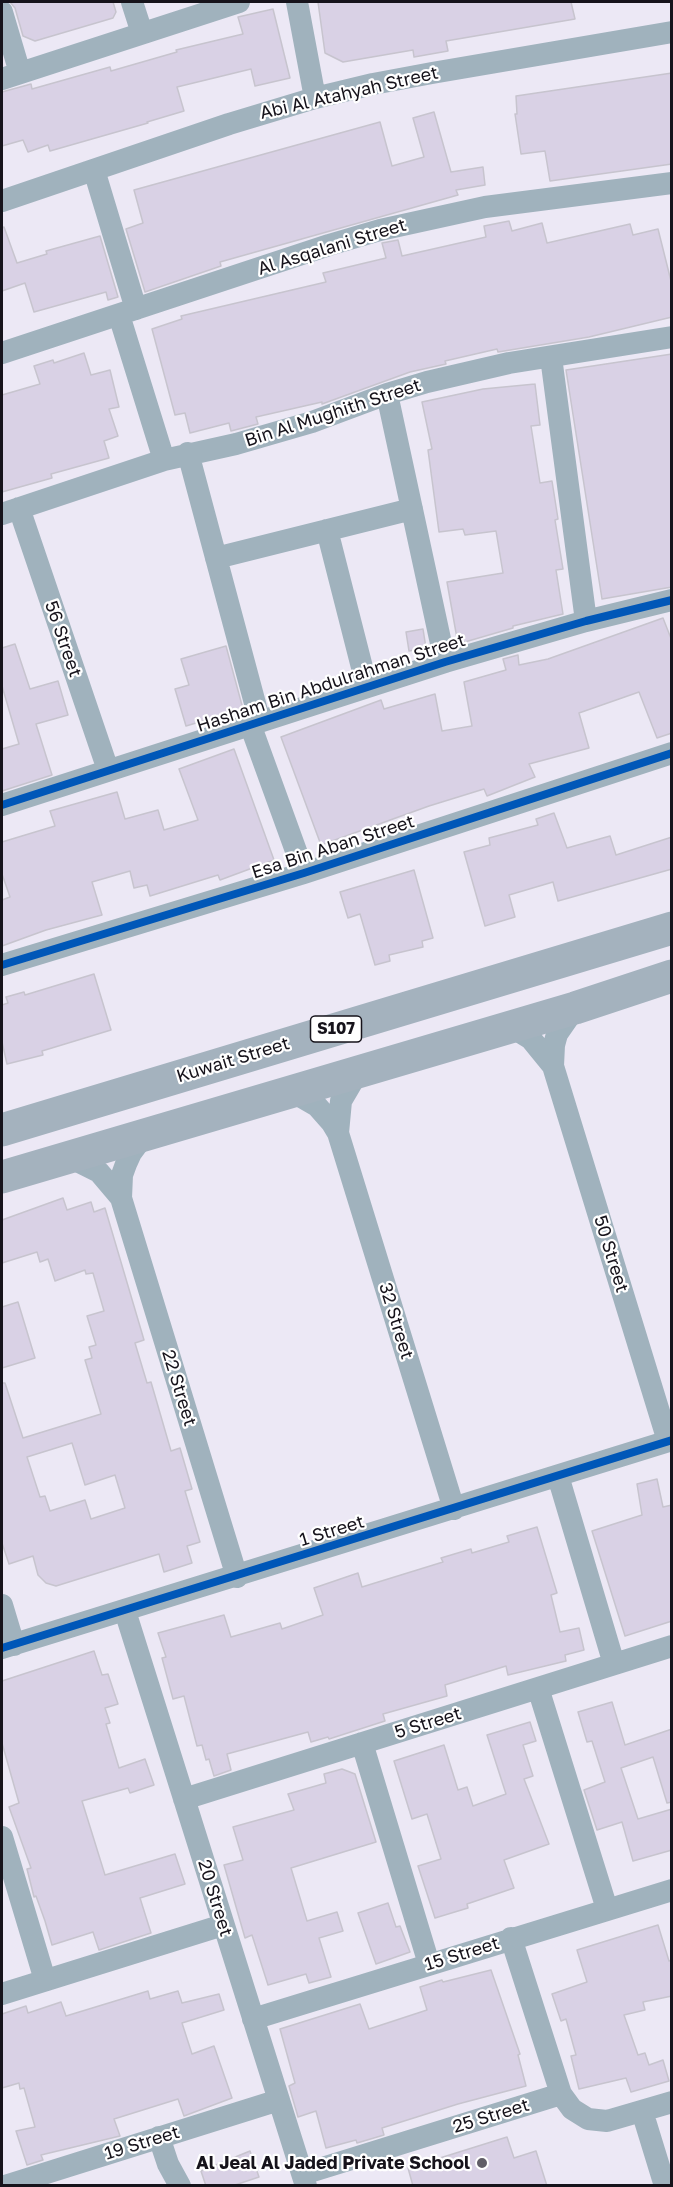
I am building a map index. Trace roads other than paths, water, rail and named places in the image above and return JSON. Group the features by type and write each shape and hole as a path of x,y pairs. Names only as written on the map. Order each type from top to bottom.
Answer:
{"main road":[{"name":"Kuwait Street","path":"14,1126 672,928"},
{"path":"419,1054 413,1037 422,1024 518,995 561,975 601,949"},
{"path":"2,1177 575,1008 672,976"},
{"path":"2,1159 24,1149 32,1141 33,1131 14,1126"}],"street":[{"path":"132,2 142,33"},
{"path":"2,12 11,76 239,2"},
{"path":"297,2 315,98"},
{"name":"Abi Al Atahyah Street","path":"2,201 250,117 315,98 432,73 672,32"},
{"path":"94,170 164,460"},
{"name":"Al Asqalani Street","path":"2,354 328,245 432,218 538,199 672,183"},
{"name":"Bin Al Mughith Street","path":"10,511 164,460 275,434 387,394 468,372 672,337"},
{"path":"551,357 586,621"},
{"path":"387,394 445,662"},
{"path":"188,453 216,558 255,723 304,873"},
{"path":"216,558 412,509"},
{"name":"56 Street","path":"10,511 108,770"},
{"path":"327,530 367,687"},
{"name":"Hasham Bin Abdulrahman Street","path":"2,805 445,662 586,621 672,600"},
{"name":"Esa Bin Aban Street","path":"2,965 304,873 672,753"},
{"name":"50 Street","path":"575,1008 557,1034 553,1066 670,1441"},
{"name":"50 Street","path":"510,1026 539,1047 553,1066"},
{"name":"32 Street","path":"338,1133 341,1101 358,1072"},
{"name":"32 Street","path":"287,1092 298,1095 317,1106 326,1114 338,1133 454,1509"},
{"name":"22 Street","path":"121,1198 122,1175 126,1164 137,1143 145,1134"},
{"name":"22 Street","path":"69,1157 99,1172 121,1198 237,1577"},
{"name":"1 Street","path":"8,1646 237,1577 670,1441"},
{"path":"558,1476 615,1664"},
{"path":"2,1605 8,1646"},
{"name":"20 Street","path":"125,1611 304,2180"},
{"name":"5 Street","path":"184,1799 672,1646"},
{"path":"538,1688 607,1910"},
{"path":"362,1743 429,1964"},
{"path":"2,1837 45,1980"},
{"name":"15 Street","path":"254,2019 672,1890"},
{"path":"2,1994 223,1925"},
{"path":"511,1938 561,2094 566,2102 579,2115 597,2121 616,2120 672,2102"},
{"name":"25 Street","path":"304,2180 561,2094"},
{"name":"19 Street","path":"5,2186 279,2100"},
{"path":"642,2111 665,2186"},
{"path":"159,2137 168,2175 180,2186"}],"place":[{"name":"Al Jeal Al Jaded Private School","path":"482,2163"}]}
